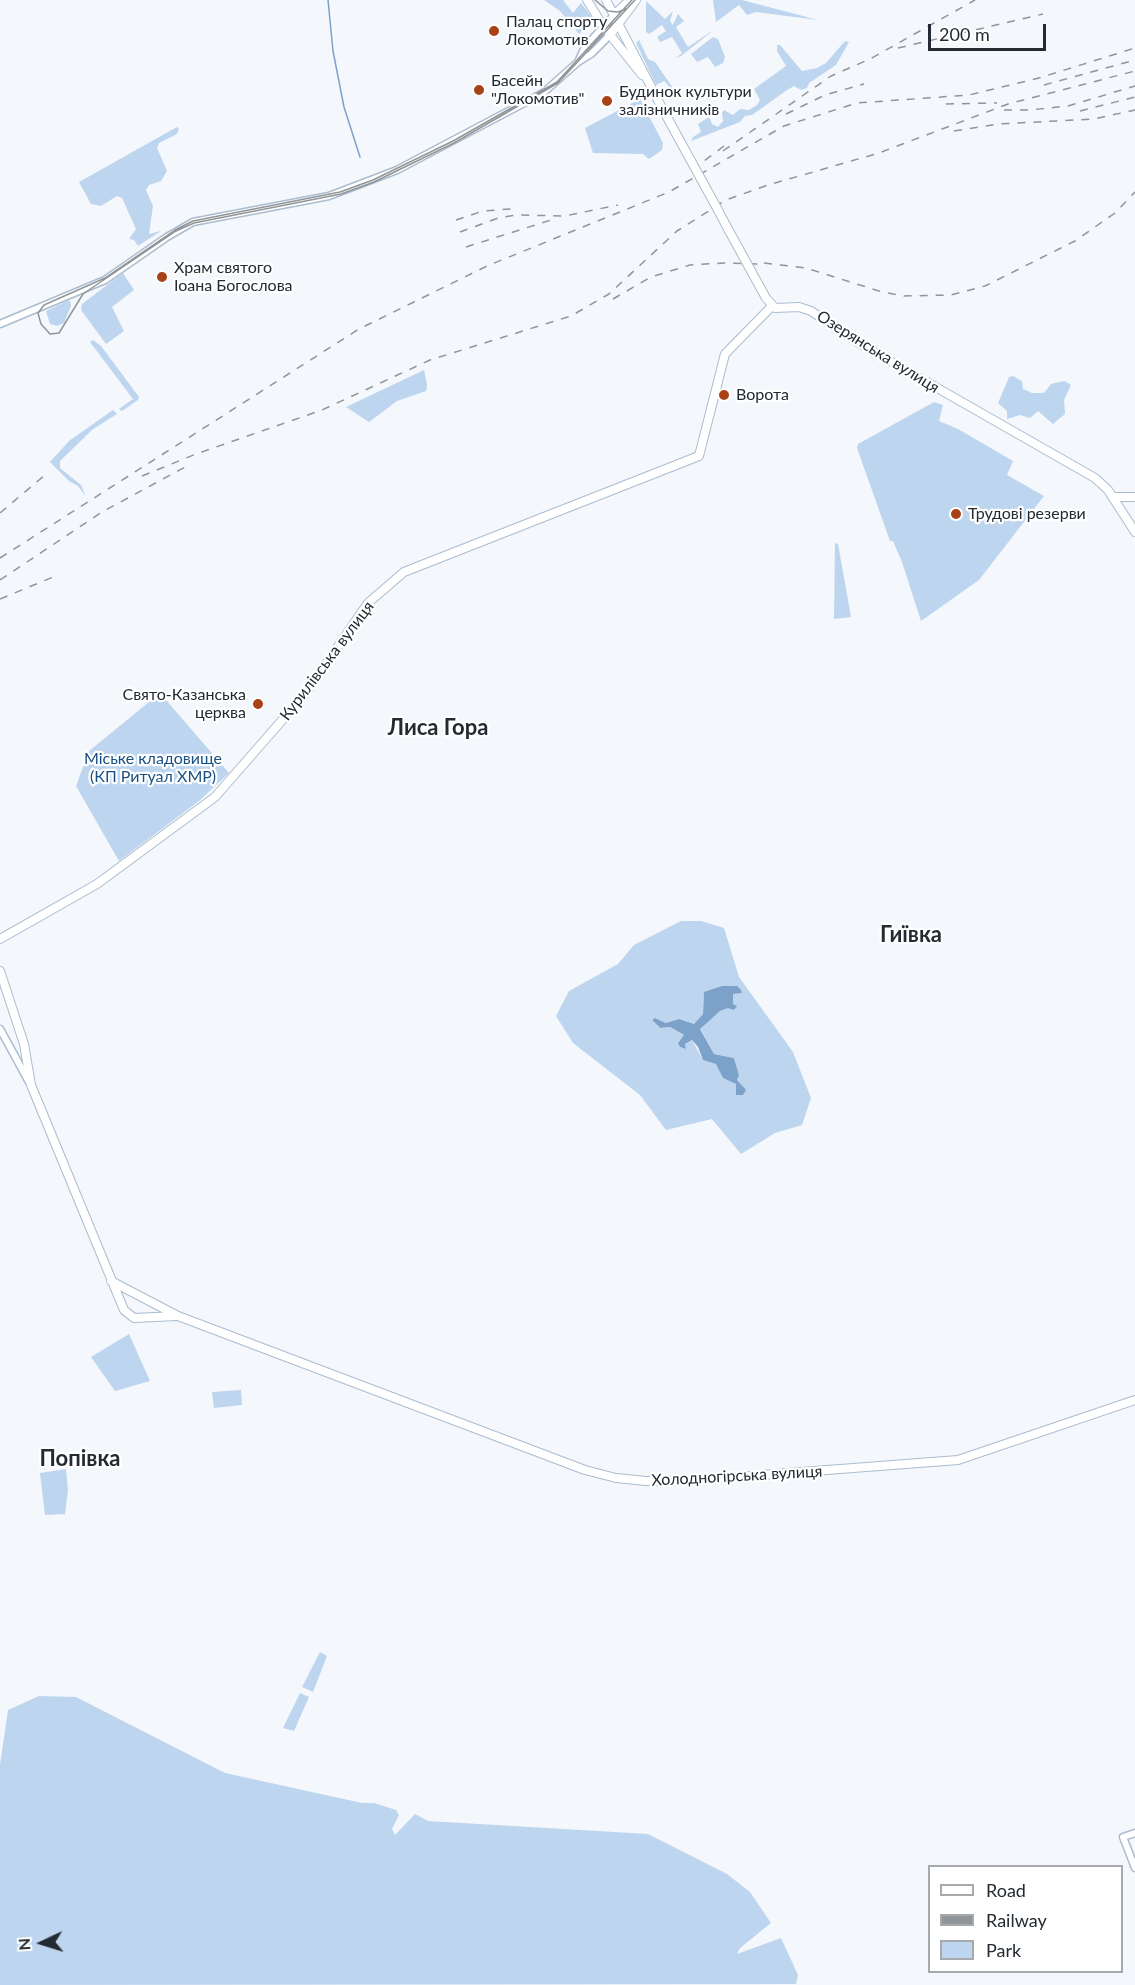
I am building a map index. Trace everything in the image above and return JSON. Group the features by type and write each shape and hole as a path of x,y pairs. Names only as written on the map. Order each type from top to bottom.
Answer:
{"main road":[{"path":"587,0 603,26 650,86"},
{"path":"606,0 620,23 650,86 772,306"},
{"path":"615,14 630,0"},
{"path":"610,35 636,0"},
{"name":"Курилівська вулиця","path":"0,939 97,884 215,797 305,694 368,603 405,572 699,456 725,354 772,306"},
{"name":"Озерянська вулиця","path":"772,306 811,311 862,345 1095,478 1113,497 1135,532"},
{"path":"1113,497 1135,497"},
{"path":"0,971 24,1044 31,1085 111,1281 126,1313 134,1318 152,1316 155,1308 153,1303 111,1281"},
{"path":"123,1306 130,1298 136,1296"},
{"name":"Холодногірська вулиця","path":"153,1303 178,1316 585,1470 616,1478 646,1481 706,1479 958,1460 1133,1400"},
{"name":"Холодногірська вулиця","path":"152,1316 178,1316"}],"street":[{"path":"578,62 585,47 615,14"},
{"path":"0,324 105,280 193,222 329,196 397,170 543,93 578,62 591,54 610,35"},
{"path":"0,1029 31,1085"},
{"path":"1133,1400 1135,1410"},
{"path":"1135,1833 1123,1837 1135,1868"}],"green space":[{"path":"544,0 563,0 573,13 581,3 593,19 579,34 560,11"},
{"path":"713,0 742,0 818,20 756,12 747,15 739,5 716,22"},
{"path":"646,1 665,19 673,11 670,21 673,25 678,14 684,21 676,27 688,47 715,29 676,58 682,53 672,37 660,42 657,37 666,31 662,25 649,34 646,32"},
{"path":"713,37 718,39 725,57 723,63 715,67 708,57 697,62 691,54"},
{"path":"639,40 648,59 655,62 675,91 667,94 670,87 664,81 656,85 636,43"},
{"path":"845,41 849,42 836,65 809,83 807,88 801,90 794,86 752,115 745,116 740,122 691,141 701,132 698,124 709,117 712,124 718,127 723,121 724,110 733,115 740,109 749,110 757,105 760,100 754,89 786,66 777,51 777,45 780,45 802,71 817,68 826,63"},
{"path":"640,99 663,143 662,150 649,159 643,154 593,153 585,128"},
{"path":"177,127 179,129 177,134 159,143 157,148 167,171 161,181 149,185 146,190 153,206 149,234 161,231 138,246 134,240 129,239 136,229 122,198 117,196 101,206 91,204 79,182"},
{"path":"123,273 134,290 112,307 124,331 106,344 81,310 82,304"},
{"path":"70,301 71,306 64,323 57,326 50,324 46,311"},
{"path":"93,340 101,346 139,397 122,411 119,409 133,399 90,342"},
{"path":"424,370 426,391 397,401 369,422 346,407"},
{"path":"1013,376 1022,381 1023,389 1032,393 1044,393 1051,384 1064,381 1071,385 1064,400 1065,414 1053,424 1038,411 1030,418 1020,415 1007,419 1007,411 998,403 1009,377"},
{"name":"Трудові резерви","path":"934,402 943,405 939,421 958,429 1013,461 1007,475 1044,496 979,580 921,621 902,562 893,541 890,541 857,448 858,444"},
{"path":"113,410 117,414 93,429 60,461 60,468 81,485 86,497 78,486 69,481 50,462 69,441"},
{"path":"835,543 838,544 851,617 834,619"},
{"name":"Міське кладовище (КП Ритуал ХМР)","path":"160,693 229,773 199,801 119,861 76,786 89,751"},
{"path":"681,921 701,921 724,928 739,977 793,1052 811,1098 802,1125 775,1133 741,1154 712,1119 666,1130 640,1095 573,1043 556,1016 569,991 618,964 634,945","holes":["722,986 737,987 741,993 733,994 733,1004 736,1006 734,1010 728,1007 720,1011 700,1028 714,1054 734,1058 739,1075 737,1080 745,1090 743,1095 736,1095 736,1084 723,1078 717,1064 703,1060 692,1040 685,1044 686,1049 680,1047 679,1041 685,1036 670,1027 659,1028 652,1020 655,1018 666,1023 679,1019 694,1024 703,1014 704,993"]},
{"path":"129,1334 150,1381 115,1391 91,1357"},
{"path":"241,1390 242,1405 214,1408 212,1392"},
{"path":"66,1469 68,1490 65,1514 45,1515 40,1473"},
{"path":"320,1652 327,1656 313,1692 302,1687"},
{"path":"300,1693 309,1697 294,1731 283,1728"},
{"path":"39,1696 76,1697 225,1773 362,1803 374,1803 396,1810 399,1815 392,1829 395,1835 415,1814 428,1821 648,1834 727,1874 750,1892 771,1923 740,1948 737,1954 781,1938 798,1975 796,1984 0,1985 0,1765 8,1710"}],"shaded area":[{"path":"722,986 737,986 741,990 742,993 733,994 733,1004 737,1006 734,1010 728,1008 720,1011 700,1029 714,1054 734,1058 739,1075 737,1080 746,1090 743,1095 736,1095 736,1084 723,1078 716,1064 703,1060 698,1047 692,1040 685,1044 686,1049 680,1047 678,1043 684,1035 670,1027 660,1028 652,1020 655,1018 666,1023 679,1019 694,1024 703,1014 704,992"}],"waterway":[{"path":"328,0 333,51 344,107 360,157"}],"tram line":[{"path":"595,0 608,11 618,12 626,9"},
{"path":"632,0 557,82 453,141 373,180 340,192 193,221 175,230 105,278 44,305 38,313 41,324 50,334 59,333 83,294 176,231 194,223 341,194 374,182 454,143 558,83 635,0"}],"railway":[{"path":"723,151 831,76 870,59 975,0"},
{"path":"898,48 1043,14"},
{"path":"0,558 359,329 487,266 669,192 784,126 857,103 969,95 1039,78 1135,48"},
{"path":"1044,85 1135,60"},
{"path":"142,476 196,454 322,410 430,360 571,316 609,294 677,231 726,200 768,185 879,153 1008,104 1135,71"},
{"path":"786,114 825,95 864,84"},
{"path":"1004,110 1068,106 1135,86"},
{"path":"1080,111 1135,97"},
{"path":"946,104 997,103"},
{"path":"954,131 999,124 1094,119 1135,110"},
{"path":"692,170 728,143"},
{"path":"764,263 806,268 882,292 904,296 951,295 985,286 1075,241 1115,213 1135,192"},
{"path":"460,232 498,218 516,215 565,216 618,205"},
{"path":"456,220 483,211 511,209"},
{"path":"466,247 551,220"},
{"path":"613,299 651,277 690,265 758,264"},
{"path":"0,580 102,512 187,466"},
{"path":"0,513 45,475"},
{"path":"0,599 58,575"}],"place":[{"name":"Палац спорту Локомотив","path":"494,31"},
{"name":"Басейн \"Локомотив\"","path":"479,90"},
{"name":"Будинок культури залізничників","path":"607,101"},
{"name":"Храм святого Іоана Богослова","path":"162,277"},
{"name":"Ворота","path":"724,395"},
{"name":"Трудові резерви","path":"956,514"},
{"name":"Свято-Казанська церква","path":"258,704"}],"district":[{"name":"Лиса Гора","path":"438,728"},
{"name":"Гиївка","path":"911,935"},
{"name":"Попівка","path":"80,1459"}]}
